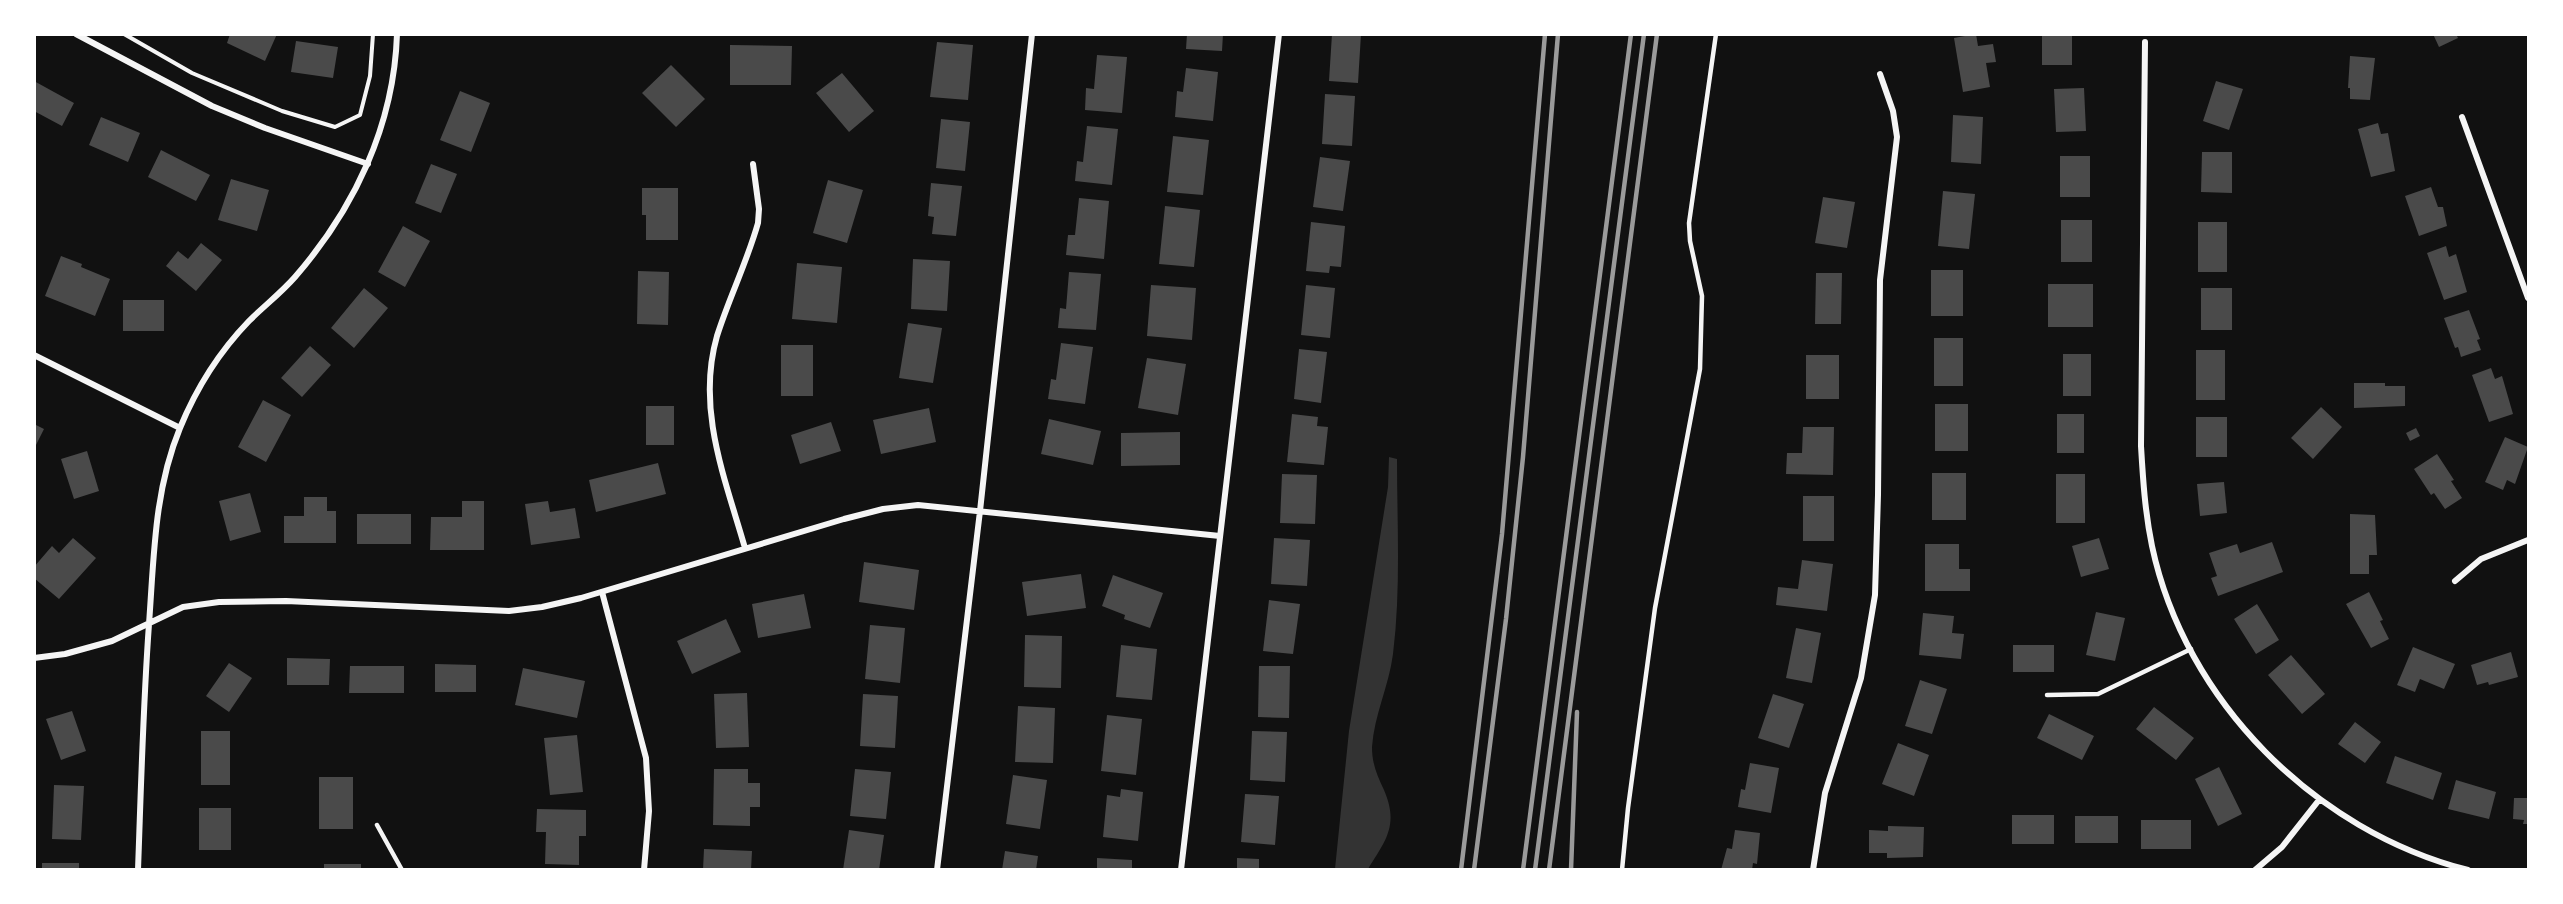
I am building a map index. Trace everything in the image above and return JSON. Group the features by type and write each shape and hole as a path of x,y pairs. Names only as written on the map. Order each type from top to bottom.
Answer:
{"street":[{"path":"76,34 212,106 265,128 368,164"},
{"path":"138,870 145,664 152,553 156,513 168,462 195,395 216,362 248,323 293,279 321,246 343,213 368,164 384,118 394,69 397,34"},
{"path":"937,870 980,511 1032,34"},
{"path":"1181,870 1278,34"},
{"path":"2145,42 2141,446 2144,499 2152,547 2164,587 2191,649 2220,695 2273,759 2319,800 2393,843 2468,870"},
{"path":"1813,870 1825,792 1861,678 1875,595 1880,280 1897,137 1893,111 1880,74"},
{"path":"2462,117 2529,298"},
{"path":"745,548 715,444 709,392 711,363 717,336 758,223 759,209 753,164"},
{"path":"34,356 180,428"},
{"path":"34,658 65,654 111,640 183,607 237,600 509,610 542,607 602,592 883,509 918,505 1220,536"},
{"path":"2455,581 2481,559 2529,540"},
{"path":"602,592 646,758 649,811 644,870"},
{"path":"2255,870 2282,847 2319,800"}],"lane":[{"path":"1622,870 1628,808 1654,619 1700,369 1702,296 1690,241 1689,223 1716,34"},
{"path":"2046,695 2098,694 2191,649"},
{"path":"377,825 402,870"}],"path":[{"path":"124,34 192,72 282,111 335,127 360,115 370,76 373,34"}],"shaded area":[{"path":"1389,457 1397,459 1397,605 1391,666 1372,747 1375,769 1388,802 1390,823 1385,840 1368,869 1335,869 1349,731 1388,487"}],"building":[{"path":"230,34 277,34 265,61 227,43"},
{"path":"1187,34 1223,34 1222,51 1186,49"},
{"path":"1332,34 1361,34 1358,83 1329,81"},
{"path":"1976,34 1978,46 1993,44 1996,62 1986,63 1990,87 1963,92 1954,38"},
{"path":"2042,34 2072,34 2072,65 2042,65"},
{"path":"2433,34 2456,34 2458,38 2439,47"},
{"path":"296,41 338,47 333,78 291,72"},
{"path":"937,42 973,45 968,100 930,97"},
{"path":"730,45 792,46 791,85 730,85"},
{"path":"1097,55 1127,57 1122,113 1085,110 1086,88 1094,89"},
{"path":"2350,56 2375,58 2370,100 2350,99 2350,88 2348,88"},
{"path":"671,65 705,99 676,127 642,93"},
{"path":"1186,68 1218,72 1213,121 1175,117 1177,91 1183,92"},
{"path":"842,73 874,111 849,132 816,93"},
{"path":"34,81 74,103 62,126 34,111"},
{"path":"2216,81 2243,89 2229,130 2203,121"},
{"path":"2084,88 2086,131 2056,132 2054,89"},
{"path":"460,91 490,103 471,152 440,140"},
{"path":"1325,94 1355,96 1352,146 1322,144"},
{"path":"1953,115 1983,117 1981,164 1951,162"},
{"path":"101,117 140,133 128,162 89,145"},
{"path":"941,119 970,122 965,171 936,168"},
{"path":"2378,123 2381,134 2388,133 2395,171 2371,177 2358,129"},
{"path":"1087,126 1118,129 1112,185 1075,181 1077,161 1083,162"},
{"path":"1173,136 1209,140 1203,195 1167,192"},
{"path":"161,150 210,175 196,201 148,177"},
{"path":"2202,152 2232,152 2232,193 2201,192"},
{"path":"2060,156 2090,156 2090,197 2060,197"},
{"path":"1320,157 1350,161 1343,211 1313,207"},
{"path":"431,164 457,174 441,213 415,203"},
{"path":"231,179 269,190 257,231 218,220"},
{"path":"828,180 863,190 847,243 813,233"},
{"path":"931,183 962,186 956,236 932,234 934,217 928,216"},
{"path":"2431,187 2438,207 2443,207 2447,226 2419,236 2405,196"},
{"path":"642,188 678,188 678,240 646,240 646,215 642,215"},
{"path":"1943,191 1975,194 1969,249 1938,246"},
{"path":"1823,197 1855,202 1847,248 1815,243"},
{"path":"1079,198 1109,201 1104,259 1066,255 1068,235 1075,235"},
{"path":"1165,206 1200,210 1194,267 1159,264"},
{"path":"2061,220 2092,220 2092,262 2061,262"},
{"path":"1311,222 1345,226 1341,267 1330,266 1329,273 1306,271"},
{"path":"2198,222 2227,222 2227,272 2198,272"},
{"path":"403,226 430,241 405,287 378,272"},
{"path":"201,243 222,260 196,291 166,266 178,251 188,259"},
{"path":"2446,246 2449,257 2456,254 2467,292 2444,300 2427,253"},
{"path":"61,256 110,279 95,316 45,296"},
{"path":"913,259 950,261 947,311 911,309"},
{"path":"797,263 842,267 837,323 792,319"},
{"path":"1931,270 1963,270 1963,316 1931,316"},
{"path":"638,271 669,272 668,325 637,324"},
{"path":"1069,272 1101,274 1096,330 1058,328 1060,308 1066,309"},
{"path":"1816,273 1842,273 1841,324 1815,324"},
{"path":"2048,284 2093,284 2093,327 2048,327"},
{"path":"1151,285 1196,288 1192,340 1147,336"},
{"path":"1306,285 1335,288 1330,338 1301,335"},
{"path":"364,288 388,308 354,348 331,328"},
{"path":"2201,288 2232,288 2232,330 2201,330"},
{"path":"123,300 164,300 164,331 123,331"},
{"path":"2469,310 2480,339 2477,340 2481,350 2461,357 2458,347 2455,348 2444,318"},
{"path":"908,323 942,328 933,383 899,378"},
{"path":"1934,338 1963,338 1963,386 1934,386"},
{"path":"1061,343 1093,347 1085,404 1048,399 1051,379 1056,380"},
{"path":"781,345 813,345 813,396 781,396"},
{"path":"310,346 331,365 302,397 281,378"},
{"path":"1299,349 1327,352 1321,403 1294,399"},
{"path":"2196,350 2225,350 2225,400 2196,400"},
{"path":"2063,354 2091,354 2091,396 2063,396"},
{"path":"1806,355 1839,355 1839,399 1806,399"},
{"path":"1147,358 1186,364 1178,415 1138,408"},
{"path":"2491,368 2495,379 2502,376 2513,414 2489,422 2472,375"},
{"path":"2354,383 2385,383 2385,386 2405,386 2405,406 2354,408"},
{"path":"263,400 291,415 266,462 238,447"},
{"path":"1935,404 1968,404 1968,451 1935,451"},
{"path":"646,406 674,406 674,445 646,445"},
{"path":"2321,407 2342,427 2313,459 2291,438"},
{"path":"929,408 936,442 881,454 873,420"},
{"path":"1292,414 1318,417 1317,426 1328,427 1324,465 1287,462"},
{"path":"2057,414 2084,414 2084,453 2057,453"},
{"path":"2196,417 2227,417 2227,457 2196,457"},
{"path":"1049,419 1101,431 1093,465 1041,454"},
{"path":"831,422 841,451 800,464 791,435"},
{"path":"34,424 44,429 34,449"},
{"path":"1803,427 1834,427 1833,475 1786,474 1787,453 1802,453"},
{"path":"2416,428 2420,436 2410,441 2406,433"},
{"path":"1180,432 1180,465 1121,466 1121,433"},
{"path":"2505,437 2528,447 2515,484 2507,480 2503,490 2485,482"},
{"path":"87,451 99,491 74,499 61,459"},
{"path":"2437,454 2454,480 2451,481 2462,498 2445,509 2434,493 2431,495 2414,469"},
{"path":"658,463 666,494 596,512 589,480"},
{"path":"1932,473 1966,473 1966,520 1932,520"},
{"path":"1282,474 1317,475 1315,524 1280,523"},
{"path":"2056,474 2085,474 2085,523 2056,523"},
{"path":"2224,482 2227,513 2200,516 2197,484"},
{"path":"250,493 261,532 230,541 219,501"},
{"path":"1803,496 1834,496 1834,541 1803,541"},
{"path":"304,497 327,497 327,511 336,511 336,543 284,543 284,516 304,516"},
{"path":"462,501 484,501 484,550 430,550 431,517 462,517"},
{"path":"548,501 550,512 575,508 580,538 531,545 525,504"},
{"path":"357,514 411,514 411,544 357,544"},
{"path":"2350,514 2375,515 2377,555 2369,555 2369,574 2350,574"},
{"path":"73,538 96,558 59,599 34,578 34,567 52,546 59,553"},
{"path":"1274,538 1310,540 1307,586 1271,584"},
{"path":"2099,538 2109,569 2081,577 2072,546"},
{"path":"2272,542 2283,572 2218,596 2211,578 2217,576 2209,553 2237,544 2240,553"},
{"path":"1925,544 1959,544 1959,569 1970,569 1970,591 1925,591"},
{"path":"1802,560 1833,564 1827,611 1776,605 1778,587 1798,589"},
{"path":"864,562 919,570 914,610 859,602"},
{"path":"1081,574 1086,608 1027,616 1022,582"},
{"path":"1113,575 1163,593 1150,628 1124,619 1125,615 1102,606"},
{"path":"2369,592 2383,620 2380,621 2389,639 2371,648 2346,604"},
{"path":"804,594 811,628 758,638 752,604"},
{"path":"1269,600 1300,604 1293,654 1263,651"},
{"path":"2257,604 2279,640 2256,654 2234,619"},
{"path":"2096,612 2125,618 2115,661 2086,655"},
{"path":"1923,613 1954,616 1952,633 1964,634 1961,659 1919,655"},
{"path":"726,619 741,652 692,674 677,641"},
{"path":"870,625 905,628 900,683 865,679"},
{"path":"1796,628 1821,633 1812,683 1786,678"},
{"path":"1025,635 1062,636 1061,688 1024,687"},
{"path":"1121,645 1157,649 1152,700 1116,697"},
{"path":"2013,645 2054,645 2054,672 2013,672"},
{"path":"2413,647 2455,664 2444,689 2420,679 2415,692 2397,685"},
{"path":"2511,652 2518,677 2489,685 2488,682 2477,685 2471,665"},
{"path":"2291,655 2325,694 2302,714 2268,675"},
{"path":"287,658 330,659 329,685 287,685"},
{"path":"229,663 252,678 229,712 206,696"},
{"path":"435,664 476,665 476,692 435,692"},
{"path":"350,666 404,666 404,693 349,693"},
{"path":"1259,666 1290,666 1289,718 1258,717"},
{"path":"523,668 585,681 577,718 515,705"},
{"path":"1920,680 1947,689 1932,734 1905,726"},
{"path":"747,693 749,747 716,748 714,694"},
{"path":"863,694 898,696 895,748 860,746"},
{"path":"1773,694 1804,704 1789,748 1758,738"},
{"path":"1018,706 1055,708 1053,763 1015,762"},
{"path":"2154,707 2194,738 2176,760 2136,729"},
{"path":"72,711 86,751 61,760 46,719"},
{"path":"2049,714 2094,736 2082,760 2037,738"},
{"path":"1107,715 1142,719 1136,775 1101,771"},
{"path":"2355,722 2381,742 2365,763 2338,744"},
{"path":"201,731 230,731 230,785 201,785"},
{"path":"1252,731 1287,732 1285,782 1250,780"},
{"path":"577,735 583,792 550,795 544,738"},
{"path":"1898,743 1929,755 1914,796 1882,784"},
{"path":"2395,756 2442,773 2433,800 2386,783"},
{"path":"1750,763 1779,768 1771,813 1738,807 1741,789 1745,790"},
{"path":"2219,767 2242,814 2218,826 2195,779"},
{"path":"714,769 748,769 748,783 760,783 760,807 750,807 750,826 713,825"},
{"path":"855,769 891,772 886,819 850,816"},
{"path":"1013,775 1047,780 1040,829 1006,824"},
{"path":"319,777 353,777 353,829 319,829"},
{"path":"2456,780 2496,792 2489,819 2448,809"},
{"path":"54,785 84,786 81,840 52,839"},
{"path":"1121,789 1143,792 1138,841 1103,837 1107,795 1120,797"},
{"path":"1245,794 1279,796 1275,845 1241,842"},
{"path":"2514,798 2528,798 2528,824 2523,824 2524,820 2513,819"},
{"path":"199,808 231,808 231,850 199,850"},
{"path":"537,809 586,810 586,836 579,836 579,865 545,864 546,832 536,832"},
{"path":"2012,815 2054,815 2054,844 2012,844"},
{"path":"2075,816 2118,816 2118,843 2075,843"},
{"path":"2141,820 2191,820 2191,849 2141,849"},
{"path":"1888,826 1924,827 1923,857 1887,858 1887,853 1869,853 1869,830 1888,831"},
{"path":"849,830 884,835 879,870 843,870"},
{"path":"1735,830 1760,833 1757,864 1753,863 1752,870 1721,870 1727,848 1732,849"},
{"path":"704,849 752,851 751,870 703,870"},
{"path":"1005,851 1038,856 1036,870 1002,870"},
{"path":"1097,858 1132,860 1132,870 1097,870"},
{"path":"1237,858 1259,859 1259,870 1237,870"},
{"path":"42,863 79,863 79,870 42,870"},
{"path":"324,864 361,864 361,870 324,870"}],"railway":[{"path":"1461,870 1502,534 1545,34"},
{"path":"1474,870 1506,619 1523,457 1558,34"},
{"path":"1523,870 1631,34"},
{"path":"1535,870 1644,34"},
{"path":"1549,870 1657,34"},
{"path":"1571,870 1577,712"}]}
